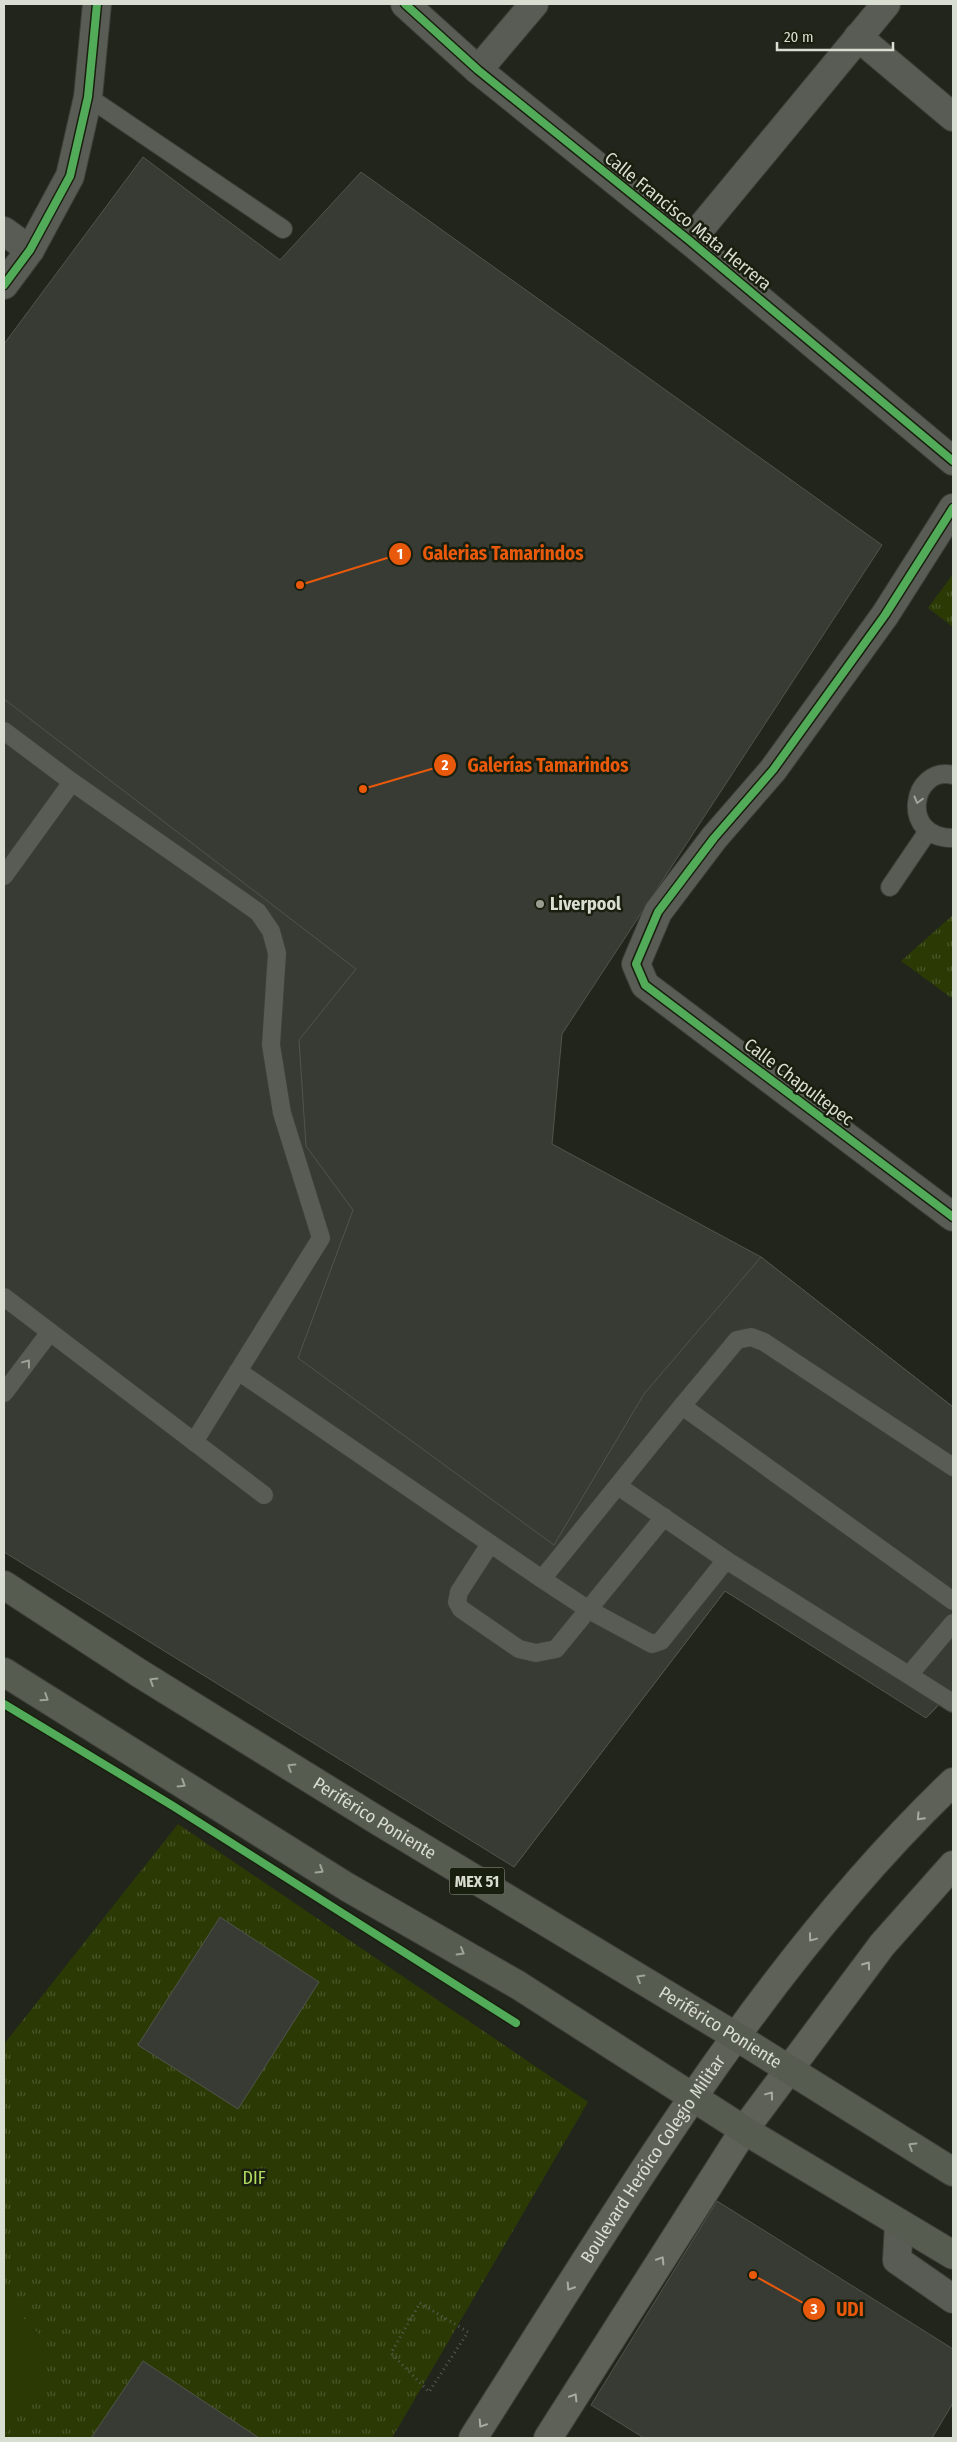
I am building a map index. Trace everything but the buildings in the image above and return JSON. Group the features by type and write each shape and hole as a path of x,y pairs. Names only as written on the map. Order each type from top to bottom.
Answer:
{"main road":[{"name":"Periférico Poniente","path":"4,1585 139,1673 380,1822 737,2037 953,2172"},
{"path":"4,1672 347,1887 518,1984 744,2130 953,2255"},
{"name":"Boulevard Heróico Colegio Militar","path":"473,2438 692,2097 834,1909 953,1782"},
{"path":"548,2438 744,2130 882,1945 953,1865"}],"street":[{"path":"4,285 30,250 70,176 88,98 97,4"},
{"name":"Calle Francisco Mata Herrera","path":"405,4 478,70 690,241 953,461"},
{"path":"478,70 534,4"},
{"path":"690,241 886,4"},
{"path":"858,37 953,117"},
{"path":"4,231 30,250"},
{"name":"Calle Chapultepec","path":"953,508 885,616 773,770 714,838 658,912 636,964 645,985 953,1217"},
{"path":"899,2223 897,2260 953,2299"}],"lane":[{"path":"88,98 283,229"},
{"path":"4,731 72,782 258,912 271,931 277,953 271,1045 282,1113 321,1238 194,1442"},
{"path":"953,776 937,776 926,784 918,794 916,808 920,821 928,831 940,837 953,838"},
{"path":"4,876 72,782"},
{"path":"890,887 928,831"},
{"path":"6,1304 50,1332 264,1495"},
{"path":"4,1393 50,1332"},
{"path":"542,1580 737,1340 751,1337 764,1342 953,1467"},
{"path":"238,1371 542,1580 589,1610 644,1641 652,1644 661,1641 726,1560"},
{"path":"682,1406 953,1601"},
{"path":"618,1486 726,1560 953,1703"},
{"path":"490,1544 459,1592 457,1602 461,1609 519,1649 536,1653 556,1649 664,1517"},
{"path":"909,1675 953,1623"}],"path":[{"path":"420,2303 468,2332 429,2392 391,2353 420,2303"}],"green space":[{"path":"953,574 953,627 928,608"},
{"path":"953,915 953,999 901,961"},
{"name":"DIF","path":"178,1824 588,2102 392,2438 4,2438 4,2044"},
{"path":"4,2298 41,2336 46,2376 4,2436"}],"cycle path":[{"path":"4,285 30,250 70,176 88,97 97,4"},
{"path":"405,4 478,70 690,241 953,461"},
{"path":"953,508 885,615 773,770 714,838 658,912 636,964 645,985 953,1217"},
{"path":"4,1704 173,1806 516,2023"}],"place":[{"name":"Galerias Tamarindos","path":"300,585"},
{"name":"Galerías Tamarindos","path":"363,789"},
{"name":"Liverpool","path":"540,904"},
{"name":"UDI","path":"753,2275"}]}
